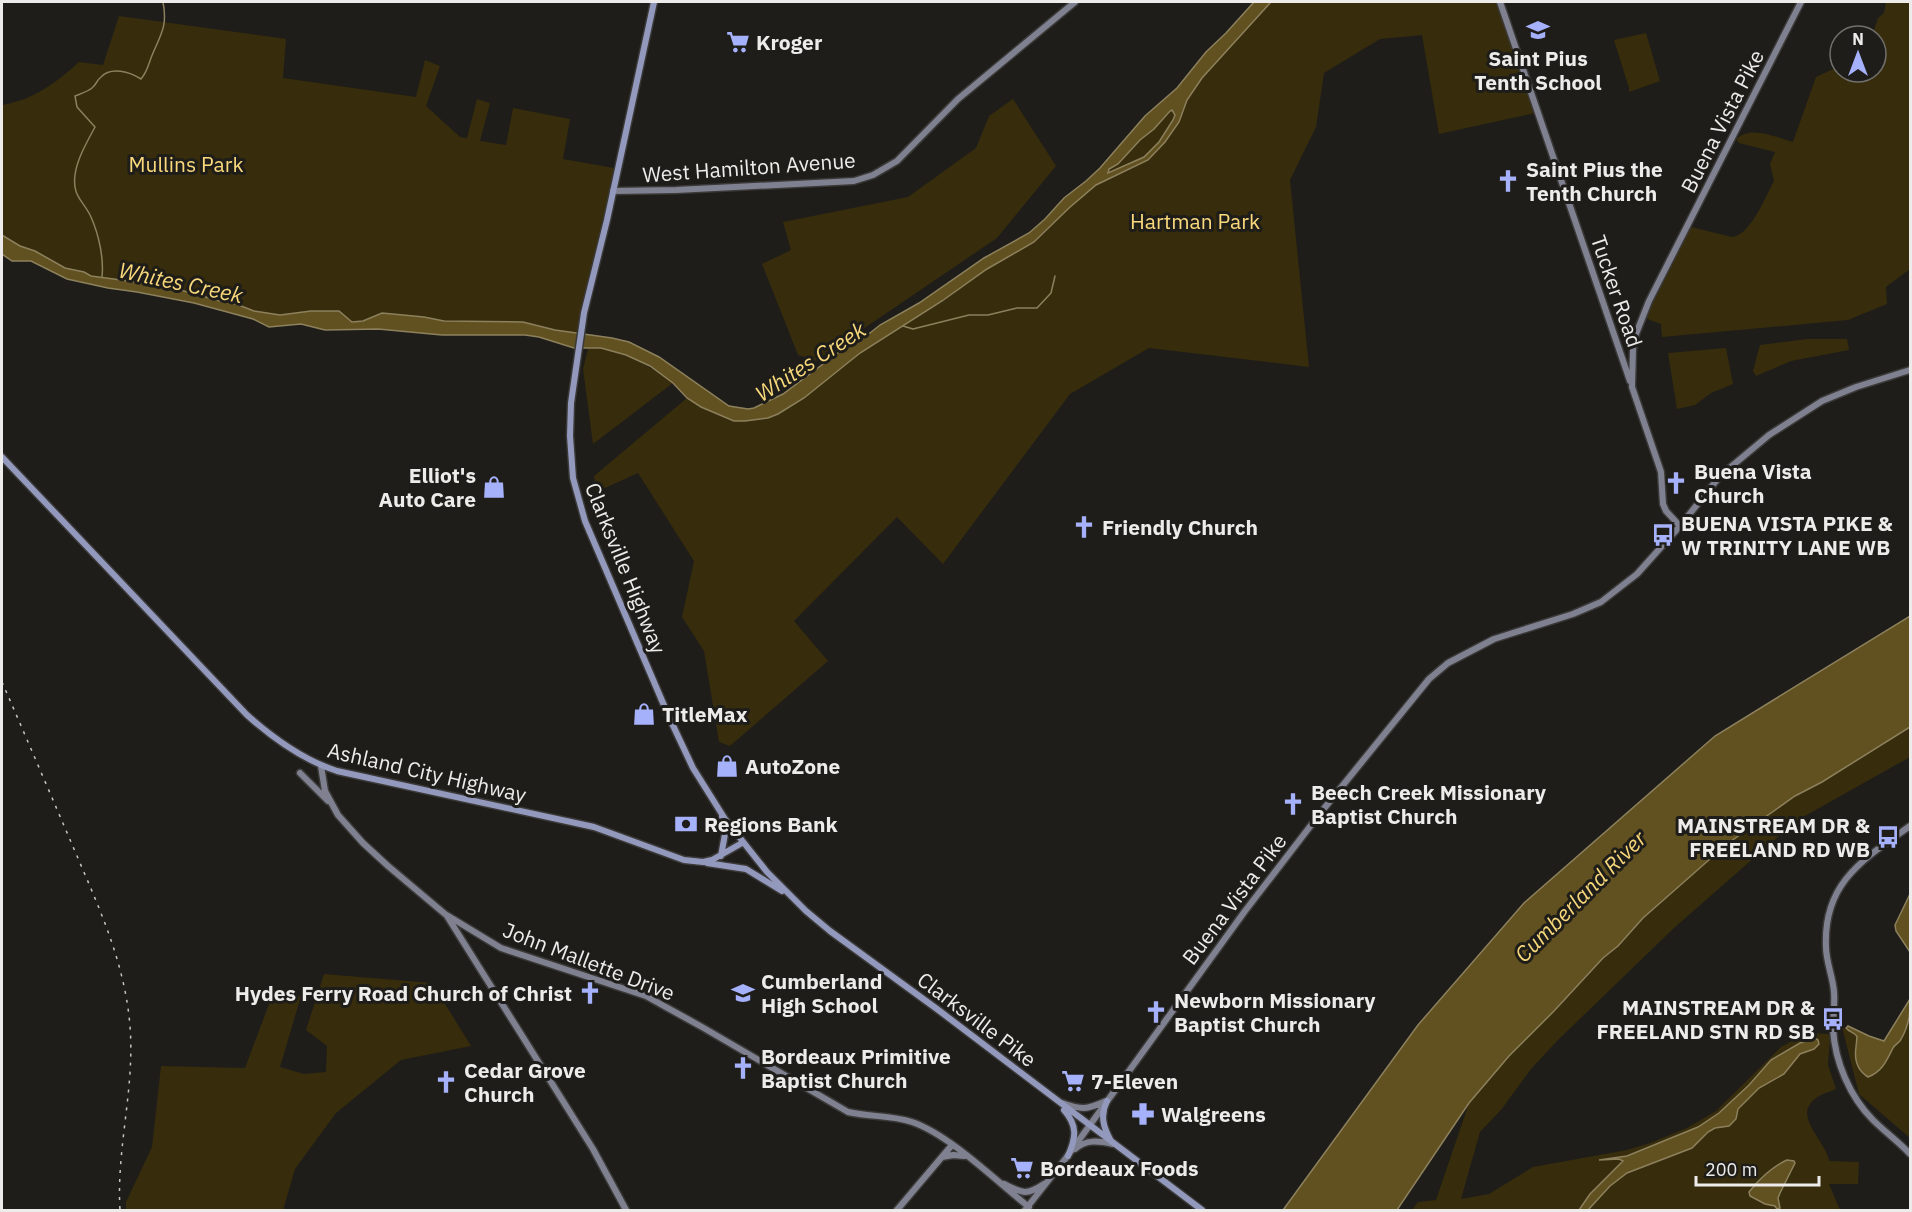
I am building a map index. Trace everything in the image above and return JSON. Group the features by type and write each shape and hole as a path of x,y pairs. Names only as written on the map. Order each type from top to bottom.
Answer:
{"main road":[{"name":"Clarksville Highway","path":"654,2 584,313 571,403 570,439 573,478 581,509 675,732 693,768 742,843"},
{"name":"Ashland City Highway","path":"2,457 247,715 271,735 321,766 594,827 684,860 703,862 720,857 742,843"},
{"path":"720,857 725,834 721,813"},
{"name":"Clarksville Pike","path":"742,843 767,872 830,931 1202,1210"},
{"path":"703,862 714,866 734,866 746,869 794,899"},
{"path":"1056,1100 1074,1126 1074,1142 1068,1156"},
{"path":"1107,1101 1102,1116 1105,1129 1113,1144"}],"street":[{"name":"West Hamilton Avenue","path":"613,191 854,181 873,175 897,161 958,99 1075,2"},
{"path":"1501,3 1509,2"},
{"name":"Buena Vista Pike","path":"1027,1209 1245,911 1322,810 1429,679 1448,663 1494,639 1573,614 1601,602 1637,574 1680,526 1666,511 1663,504 1660,472 1632,387 1633,349 1636,334 1648,301 1801,2"},
{"name":"Tucker Road","path":"1501,3 1632,387"},
{"path":"1680,526 1720,476 1776,429 1822,401 1911,370"},
{"path":"321,766 325,791 338,814 388,867 448,916 593,1149 626,1210"},
{"path":"300,772 333,805"},
{"path":"1911,826 1866,858 1845,879 1830,912 1826,941 1834,994 1835,1046 1843,1072 1852,1091 1867,1113 1911,1154"},
{"name":"John Mallette Drive","path":"448,916 501,948 646,996 848,1112 898,1118 932,1131 999,1181 1027,1209"},
{"path":"1056,1100 1086,1109 1107,1101"},
{"path":"1068,1156 1086,1142 1100,1141 1113,1144"},
{"path":"897,1210 952,1145"},
{"path":"942,1157 966,1156"},
{"name":"John Mallette Drive","path":"999,1181 1028,1193 1049,1181"}],"green space":[{"name":"Hartman Park","path":"1259,2 1498,2 1535,113 1439,134 1422,35 1380,39 1324,73 1316,127 1290,180 1309,367 1149,348 1070,394 943,564 897,517 794,621 828,661 730,746 719,742 704,651 682,617 694,561 638,473 596,492 594,476 687,398 701,407 734,421 768,418 778,414 860,353 942,301 987,269 1034,242"},
{"path":"1886,2 1910,2 1910,269 1886,287 1887,304 1848,320 1662,337 1661,324 1642,317 1687,226 1732,237 1739,235 1757,214 1774,181 1770,164 1775,152 1739,143 1736,139 1756,132 1793,142 1816,77 1828,72 1828,84 1888,84 1888,24 1876,24 1878,18 1884,13"},
{"name":"Mullins Park","path":"119,16 286,39 283,78 416,97 425,60 440,66 426,106 460,137 467,138 477,99 490,103 480,141 506,145 513,108 570,119 563,159 614,168 579,337 269,318 95,279 2,244 2,105 24,99 43,90 79,62 103,65"},
{"path":"1646,33 1660,81 1629,92 1614,40"},
{"path":"1013,99 1056,166 997,238 816,361 798,355 762,264 791,250 783,222 908,197 976,148 989,116"},
{"path":"1807,339 1847,339 1849,350 1791,361 1756,376 1753,371 1760,345"},
{"path":"601,348 639,362 673,383 593,444 583,369 588,349"},
{"path":"1726,348 1733,384 1711,393 1695,405 1677,409 1668,353"},
{"path":"1910,727 1910,757 1796,821 1674,928 1558,1040 1531,1069 1501,1110 1480,1132 1461,1199 1489,1194 1533,1167 1627,1150 1687,1128 1716,1111 1781,1047 1812,1033 1828,1034 1830,1038 1828,1065 1836,1089 1817,1097 1809,1106 1807,1113 1809,1121 1829,1161 1859,1162 1858,1184 1829,1184 1840,1210 1412,1210 1418,1202 1436,1200 1469,1103 1509,1056 1643,918 1727,844 1795,796 1822,782"},
{"path":"324,974 432,983 471,1046 401,1060 336,1113 295,1169 283,1210 126,1210 126,1202 152,1147 161,1066 245,1068 271,999 301,996 280,1067 304,1074 326,1072 327,1046 306,1030"},
{"path":"1910,1008 1910,1138 1859,1094 1842,1027 1883,1047"}],"water":[{"path":"1254,2 1271,2 1202,78 1187,100 1179,122 1148,160 1096,185 1034,242 987,269 942,301 860,353 804,398 768,418 734,421 701,407 687,398 673,383 650,366 626,355 601,348 574,348 525,335 442,335 378,329 325,330 301,324 269,327 253,319 194,303 67,279 31,261 12,261 2,254 2,235 65,268 91,276 166,286 236,304 254,311 280,315 311,311 339,311 352,322 363,321 382,313 444,321 523,322 555,330 612,338 629,342 659,357 729,406 754,408 783,394 880,325 919,303 984,258 1029,233 1064,198 1100,168 1145,116 1177,88 1206,52","holes":["1172,110 1175,115 1159,142 1144,157 1108,173 1109,169 1118,164 1170,111"]},
{"name":"Cumberland River","path":"1910,616 1910,727 1822,782 1795,796 1727,844 1643,918 1509,1056 1469,1103 1397,1210 1283,1210 1418,1025 1524,903 1715,736"},
{"path":"1910,894 1910,952 1896,931 1895,925"},
{"path":"1910,999 1908,1021 1903,1036 1880,1069 1868,1077 1861,1071 1856,1060 1857,1037 1846,1028 1848,1026 1884,1041"},
{"path":"1815,1038 1819,1044 1814,1049 1800,1054 1784,1074 1759,1088 1738,1109 1736,1119 1729,1126 1715,1128 1708,1132 1692,1148 1627,1173 1610,1186 1588,1210 1579,1210 1590,1194 1623,1161 1619,1159 1599,1160 1627,1156 1698,1127 1719,1113 1749,1085 1771,1060 1800,1043"},
{"path":"1787,1160 1795,1163 1778,1198 1780,1208 1777,1209 1775,1206 1765,1204 1750,1196 1749,1192 1761,1178"}],"waterway":[{"path":"102,277 102,255 96,231 75,189 76,169 95,127 77,107 75,96 90,89 100,78 110,72 126,72 141,79 162,31 163,2"},
{"path":"903,326 913,329 969,315 988,315 1017,308 1037,308 1051,293 1055,276"}],"railway":[{"path":"2,682 100,910 115,951 126,994 131,1041 129,1090 121,1162 120,1210"}],"place":[{"name":"Saint Pius Tenth School","path":"1538,30"},
{"name":"Kroger","path":"738,42"},
{"name":"Saint Pius the Tenth Church","path":"1508,181"},
{"name":"Buena Vista Church","path":"1676,483"},
{"name":"Elliot's Auto Care","path":"494,487"},
{"name":"Friendly Church","path":"1084,527"},
{"name":"BUENA VISTA PIKE & W TRINITY LANE WB","path":"1663,535"},
{"name":"TitleMax","path":"644,714"},
{"name":"AutoZone","path":"727,766"},
{"name":"Beech Creek Missionary Baptist Church","path":"1293,804"},
{"name":"Regions Bank","path":"686,824"},
{"name":"MAINSTREAM DR & FREELAND RD WB","path":"1888,837"},
{"name":"Hydes Ferry Road Church of Christ","path":"590,993"},
{"name":"Cumberland High School","path":"743,993"},
{"name":"Newborn Missionary Baptist Church","path":"1156,1012"},
{"name":"MAINSTREAM DR & FREELAND STN RD SB","path":"1833,1019"},
{"name":"Bordeaux Primitive Baptist Church","path":"743,1068"},
{"name":"7-Eleven","path":"1073,1081"},
{"name":"Cedar Grove Church","path":"446,1082"},
{"name":"Walgreens","path":"1143,1114"},
{"name":"Bordeaux Foods","path":"1022,1168"}],"water label":[{"name":"Whites Creek","path":"181,282"},
{"name":"Whites Creek","path":"810,361"}]}
